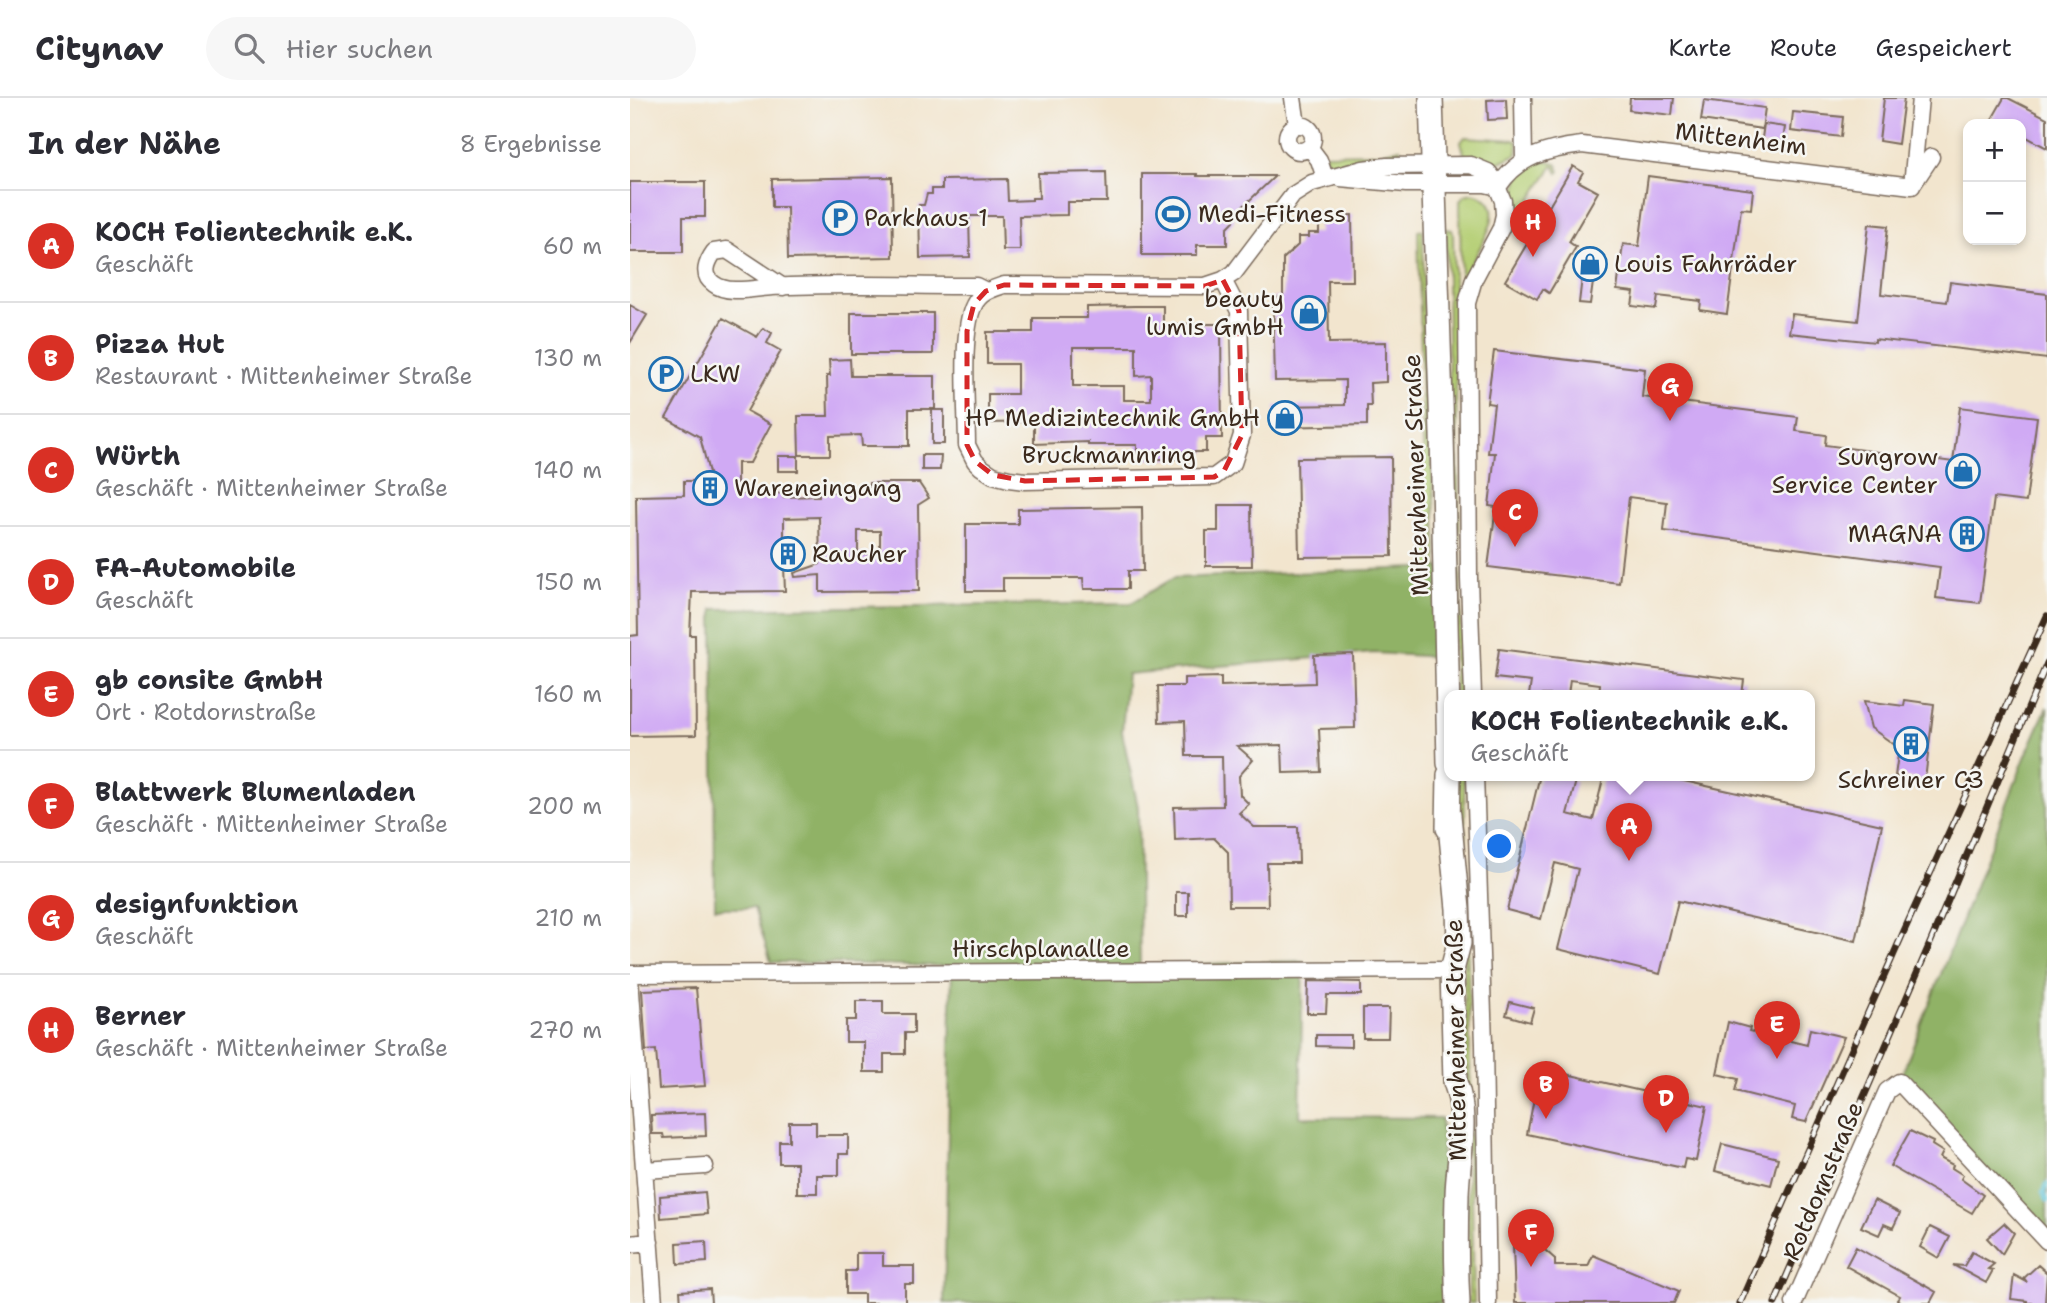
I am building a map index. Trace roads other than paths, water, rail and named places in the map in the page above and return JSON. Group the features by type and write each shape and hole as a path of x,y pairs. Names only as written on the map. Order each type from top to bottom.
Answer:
{"main road":[{"path":"1431,98 1433,174"},
{"name":"Mittenheimer Straße","path":"1433,174 1447,690"},
{"name":"Mittenheimer Straße","path":"1449,781 1444,942 1452,970 1455,1082 1449,1099 1457,1192 1458,1303"}],"street":[{"path":"1293,98 1297,125 1288,132 1288,145 1298,152 1310,148 1328,178"},
{"path":"1523,98 1524,160"},
{"path":"1912,186 1920,98"},
{"name":"Mittenheim","path":"1498,187 1513,169 1535,154 1557,147 1582,145 1912,186"},
{"path":"1912,186 1931,157"},
{"path":"783,286 976,286 986,290 1004,285 1205,286 1234,273 1293,195 1312,183 1328,178 1433,174 1498,187"},
{"name":"Mittenheimer Straße","path":"1473,690 1469,579 1467,303 1474,279 1503,222 1504,209 1498,187"},
{"name":"Bruckmannring","path":"986,290 974,304 967,331 967,445 981,467 993,475 1025,481 1214,478 1233,463 1242,435 1239,310 1223,280"},
{"name":"Mittenheimer Straße","path":"1475,781 1484,1044 1488,1303"},
{"name":"Hirschplanallee","path":"630,976 1452,970"},
{"path":"630,976 640,1173 650,1242 654,1303"},
{"name":"Rotdornstraße","path":"1794,1303 1887,1091 1899,1082 2047,1241"},
{"path":"640,1173 705,1166"},
{"path":"630,1244 650,1242"}],"waterway":[{"path":"2047,1184 2043,1193 2047,1200"}],"railway":[{"path":"1740,1303 2047,616"},
{"path":"1775,1303 2047,663"}],"place":[{"name":"Medi-Fitness","path":"1173,214"},
{"name":"Parkhaus 1","path":"840,218"},
{"name":"Berner","path":"1533,257"},
{"name":"Louis Fahrräder","path":"1590,264"},
{"name":"beauty lumis GmbH","path":"1309,313"},
{"name":"LKW","path":"666,374"},
{"name":"HP Medizintechnik GmbH","path":"1285,418"},
{"name":"designfunktion","path":"1670,421"},
{"name":"Sungrow Service Center","path":"1963,471"},
{"name":"Wareneingang","path":"710,488"},
{"name":"MAGNA","path":"1967,534"},
{"name":"Würth","path":"1515,547"},
{"name":"Raucher","path":"788,554"},
{"name":"Schreiner C3","path":"1911,744"},
{"name":"KOCH Folientechnik e.K.","path":"1629,861"},
{"name":"gb consite GmbH","path":"1777,1059"},
{"name":"Pizza Hut","path":"1546,1119"},
{"name":"FA-Automobile","path":"1666,1133"},
{"name":"Blattwerk Blumenladen","path":"1531,1267"}]}
